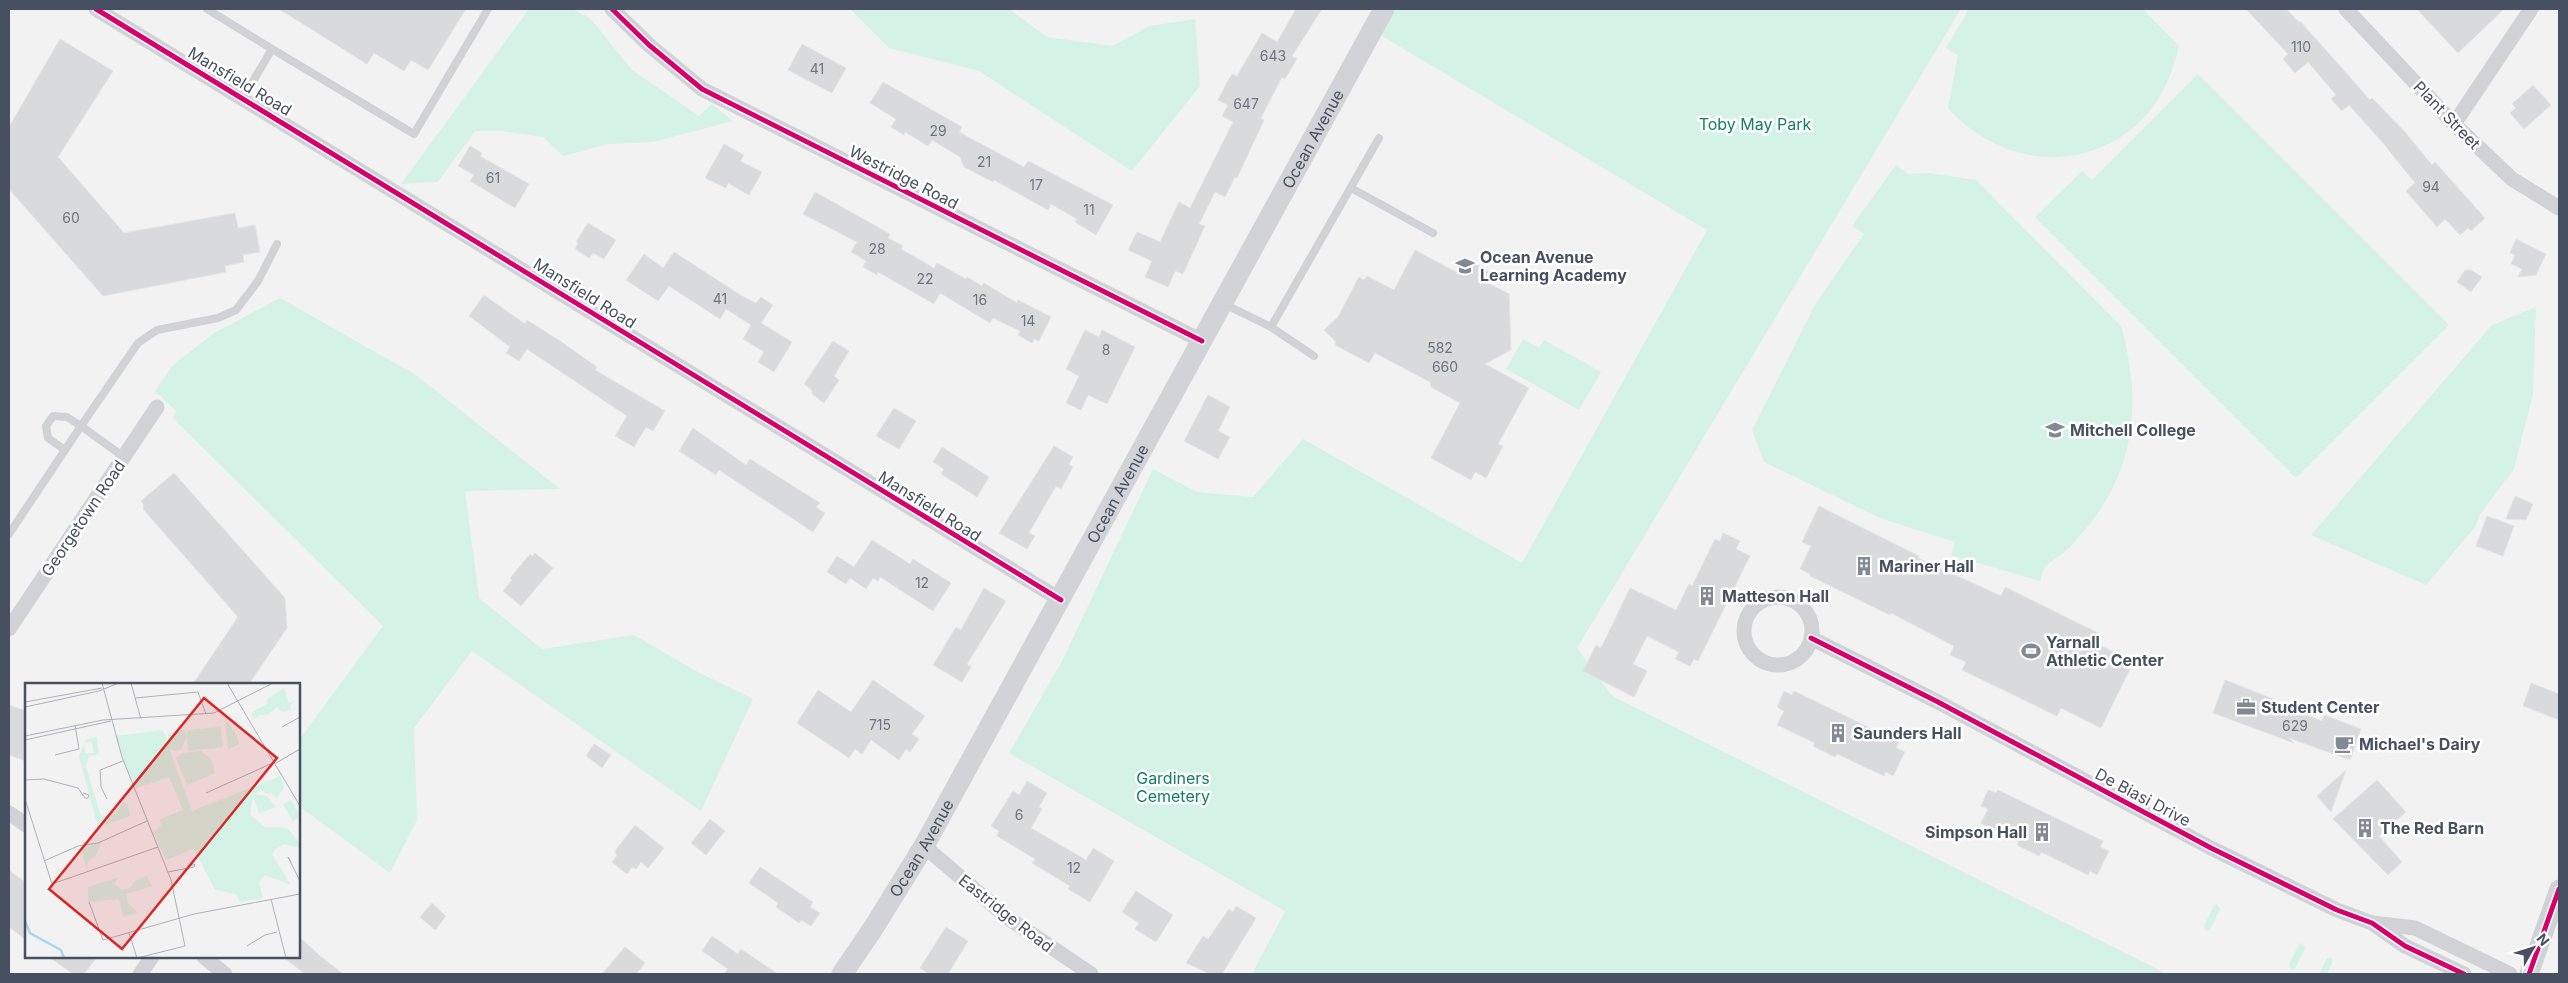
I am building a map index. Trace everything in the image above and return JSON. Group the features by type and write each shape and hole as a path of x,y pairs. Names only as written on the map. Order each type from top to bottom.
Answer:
{"main road":[{"name":"Ocean Avenue","path":"842,974 874,927 924,846 1061,600 1384,9"}],"street":[{"name":"Mansfield Road","path":"96,9 1061,600"},
{"name":"Westridge Road","path":"612,9 649,45 702,89 1202,341"},
{"name":"Plant Street","path":"2346,9 2454,124 2512,178 2559,208"},
{"path":"2454,124 2531,9"},
{"name":"Georgetown Road","path":"9,629 157,407"},
{"path":"1786,598 1804,609 1810,618 1811,638 1806,650 1798,658 1788,663 1776,664 1765,662 1755,656 1746,641 1745,624 1749,613 1765,599 1786,598"},
{"name":"De Biasi Drive","path":"1811,638 1938,702 2211,848 2338,910 2372,923 2405,946 2464,974"},
{"path":"9,813 25,825"},
{"name":"Eastridge Road","path":"924,846 1008,918 1091,974"},
{"path":"2529,974 2559,889"},
{"name":"De Biasi Drive","path":"2372,923 2415,928 2510,974"},
{"path":"140,974 151,958"},
{"path":"205,958 225,974"}],"lane":[{"path":"207,9 414,134 488,9"},
{"path":"243,98 272,50"},
{"path":"1271,327 1379,138"},
{"path":"1351,188 1433,233"},
{"path":"9,534 138,343 157,330 218,318 236,310 258,281 277,244"},
{"path":"1223,303 1271,327 1314,356"},
{"path":"65,450 48,438 46,426 53,416 68,417 124,457"}],"green space":[{"path":"529,9 572,9 590,18 632,70 699,116 712,104 733,121 653,142 609,144 563,156 543,137 503,131 475,131 438,182 401,184"},
{"path":"850,9 1009,9 1047,37 1112,46 1150,26 1195,19 1200,86 1132,171 979,71 889,48"},
{"path":"1384,9 1961,9 1577,648 1612,696 2167,974 1252,974 1285,911 1009,753 1061,663 1153,469 1197,492 1253,497 1303,439 1522,563 1707,230 1372,30"},
{"path":"1969,9 2143,9 2179,46 2171,72 2160,97 2149,112 2127,133 2102,147 2075,155 2048,157 2021,153 1994,143 1970,128 1948,108 1958,55 1946,48"},
{"path":"2198,74 2449,325 2296,478 2035,217 2082,171 2092,180"},
{"path":"1896,165 1908,174 1928,173 1976,180 2121,326 2128,353 2132,407 2130,433 2124,459 2115,484 2101,508 2071,546 2045,567 2040,581 1951,555 1955,542 1880,518 1764,462 1752,430 1816,303 1864,234 1852,226"},
{"path":"280,298 416,375 560,489 465,491 479,598 542,649 634,635 696,671 753,699 701,811 472,651 414,728 417,820 390,873 300,807 300,739 383,626 173,418 176,411 155,391 172,366 214,333"},
{"path":"2536,307 2533,394 2514,469 2480,514 2475,527 2426,585 2311,535 2492,325"},
{"path":"1523,339 1539,348 1544,340 1601,372 1579,410 1506,369"},
{"path":"2217,904 2220,909 2210,930 2206,931 2204,926 2214,905"},
{"path":"2302,943 2305,948 2295,969 2291,970 2289,964 2299,944"},
{"path":"2330,957 2333,960 2327,974 2319,974 2327,958"}],"building":[{"path":"279,9 466,9 428,70 411,60 404,71 374,53 367,64"},
{"path":"1296,9 1322,9 1292,56 1297,59 1285,79 1282,77 1261,118 1264,120 1237,178 1235,177 1225,197 1215,192 1199,224 1205,226 1183,274 1175,271 1168,287 1145,277 1152,261 1128,250 1137,232 1160,242 1179,202 1190,208 1233,122 1222,116 1228,105 1218,100 1225,86 1232,74 1237,76 1262,33 1277,42"},
{"path":"2246,9 2286,9 2300,21 2370,100 2372,98 2405,132 2432,165 2435,162 2485,218 2471,231 2468,228 2460,235 2445,219 2437,227 2406,191 2415,183 2383,143 2349,105 2342,111 2331,99 2336,95 2308,62 2295,73 2283,59 2288,54"},
{"path":"2417,9 2504,9 2458,53"},
{"path":"60,39 113,71 58,157 124,233 235,213 238,228 255,225 260,252 243,255 244,262 225,266 226,272 103,296 9,189 9,127"},
{"path":"802,44 846,68 832,93 788,70"},
{"path":"883,82 962,127 959,132 1024,167 1028,161 1113,205 1096,235 1075,222 1077,219 1051,204 1048,210 994,180 993,182 964,167 960,157 932,140 928,146 905,132 904,135 891,127 896,119 870,103"},
{"path":"2533,85 2551,105 2524,129 2510,113 2516,108 2512,104"},
{"path":"724,144 744,155 740,161 762,172 749,195 728,183 726,188 705,178"},
{"path":"470,146 482,153 480,156 529,184 515,208 470,181 474,175 458,166"},
{"path":"815,192 890,234 888,238 903,246 901,249 934,268 937,263 982,286 984,283 1017,303 1018,300 1051,317 1039,341 1034,339 1032,343 1018,335 1020,331 993,318 990,323 940,293 934,304 878,272 877,275 863,267 866,261 851,252 857,242 803,214"},
{"path":"588,223 616,240 604,259 593,253 589,258 575,249 578,243 576,242"},
{"path":"2516,239 2546,254 2536,275 2518,277 2522,269 2511,264 2515,255 2510,253"},
{"path":"1415,250 1458,273 1473,263 1488,271 1488,283 1509,294 1511,350 1485,364 1529,388 1498,444 1503,446 1486,478 1475,472 1471,480 1431,458 1460,403 1431,387 1430,382 1375,353 1369,363 1335,345 1336,342 1324,330 1338,317 1359,277 1364,280 1367,276 1394,290"},
{"path":"674,252 742,296 756,303 761,297 773,305 761,323 792,342 774,372 758,362 764,352 743,339 751,325 726,309 720,319 669,286 658,301 626,280 644,254 663,268"},
{"path":"2465,270 2471,270 2482,277 2471,292 2457,282"},
{"path":"484,295 525,324 527,320 560,341 597,367 595,370 665,411 653,431 646,427 634,447 615,436 627,416 527,349 519,361 506,353 510,347 469,316"},
{"path":"1085,330 1099,337 1102,330 1135,347 1107,404 1088,395 1081,410 1066,403 1079,376 1066,369"},
{"path":"833,341 849,351 834,376 839,380 824,403 812,394 812,390 804,384"},
{"path":"1208,395 1230,407 1218,431 1230,437 1218,459 1184,441"},
{"path":"894,408 916,421 899,449 876,436"},
{"path":"693,428 746,465 750,459 820,503 816,507 825,513 813,532 719,470 716,475 679,451"},
{"path":"1054,446 1073,457 1069,464 1073,467 1061,489 1056,486 1029,533 1035,536 1027,549 999,533"},
{"path":"942,447 989,477 977,497 941,474 944,469 933,462"},
{"path":"174,473 285,598 287,628 250,683 194,683 238,617 143,509 144,506 141,501"},
{"path":"2515,496 2533,504 2526,520 2506,519"},
{"name":"Yarnall Athletic Center","path":"1819,506 1919,556 1918,558 2001,596 2005,587 2098,633 2093,642 2120,655 2116,662 2130,669 2101,728 2061,708 2057,716 1962,670 1966,662 1950,655 1954,646 1891,613 1890,615 1810,576 1810,574 1800,569 1811,546 1802,542"},
{"path":"2487,516 2514,526 2503,556 2476,546"},
{"path":"1723,533 1740,541 1736,549 1750,556 1698,661 1694,659 1690,666 1675,659 1679,652 1647,636 1633,664 1647,671 1634,697 1583,671 1596,645 1601,648 1630,588 1676,610 1689,584 1692,586 1715,539 1720,541"},
{"path":"872,540 910,564 913,559 951,583 933,611 880,577 878,581 873,578 866,589 850,578 846,584 827,572 837,556 854,567"},
{"path":"535,553 553,568 521,606 503,591 512,580 510,578 530,554 532,556"},
{"path":"984,588 1006,601 967,664 971,667 962,682 933,665 956,627 961,630"},
{"path":"873,680 925,716 912,734 919,739 910,752 906,749 899,760 871,740 862,754 855,749 849,758 797,723 818,690 851,712"},
{"path":"2225,680 2276,700 2275,703 2322,721 2324,715 2361,729 2350,760 2289,738 2294,743 2213,713"},
{"path":"2531,683 2559,694 2559,720 2523,706"},
{"name":"Saunders Hall","path":"1784,691 1792,695 1794,691 1899,742 1896,748 1905,752 1893,776 1886,772 1884,776 1837,754 1835,757 1813,746 1815,743 1777,725 1784,711 1777,707"},
{"path":"9,705 25,711 25,761 9,755"},
{"path":"594,744 611,755 602,768 586,756"},
{"path":"2346,770 2331,812 2317,796"},
{"name":"The Red Barn","path":"2377,780 2406,812 2379,836 2402,862 2388,875 2333,819"},
{"path":"1027,781 1047,793 1039,807 1042,809 1031,828 1086,860 1093,848 1114,861 1090,902 1068,889 1070,886 1032,863 1035,859 997,836 999,831 991,826 1013,791 1019,795"},
{"name":"Simpson Hall","path":"1988,790 1996,793 1998,790 2103,841 2100,847 2109,851 2097,875 2090,871 2088,875 2041,852 2039,856 2017,845 2019,842 1981,823 1988,809 1981,806"},
{"path":"710,819 725,831 706,855 691,843"},
{"path":"635,825 664,848 648,868 641,862 636,869 632,867 627,874 612,862 617,856 615,851"},
{"path":"760,867 813,902 810,907 820,913 811,926 801,920 799,923 776,907 778,903 749,883"},
{"path":"9,870 25,882 25,939 9,927"},
{"path":"1136,891 1173,915 1156,942 1135,929 1139,923 1122,912"},
{"path":"432,903 446,916 435,930 420,917"},
{"path":"1236,906 1256,918 1222,974 1210,974 1186,963 1203,936 1208,939 1229,909 1233,912"},
{"path":"946,927 968,941 948,974 929,974 920,968"},
{"path":"712,936 738,954 741,949 778,974 724,974 728,969 702,951"},
{"path":"300,938 343,974 305,974 284,958 300,958"},
{"path":"625,947 645,963 636,974 602,974"},
{"path":"50,958 96,958 84,974 73,974"}],"cycle path":[{"path":"96,9 1061,600"},
{"path":"612,9 649,45 702,89 1202,341"},
{"path":"1811,638 1938,702 2211,848 2337,910 2372,923 2405,946 2464,974"},
{"path":"2529,974 2559,889"}],"place":[{"name":"Ocean Avenue Learning Academy","path":"1465,266"},
{"name":"Mitchell College","path":"2055,430"},
{"name":"Mariner Hall","path":"1864,566"},
{"name":"Matteson Hall","path":"1707,596"},
{"name":"Yarnall Athletic Center","path":"2031,651"},
{"name":"Student Center","path":"2246,707"},
{"name":"Saunders Hall","path":"1838,733"},
{"name":"Michael's Dairy","path":"2344,744"},
{"name":"The Red Barn","path":"2365,828"},
{"name":"Simpson Hall","path":"2042,832"}],"park label":[{"name":"Toby May Park","path":"1755,124"},
{"name":"Gardiners Cemetery","path":"1173,787"}]}
